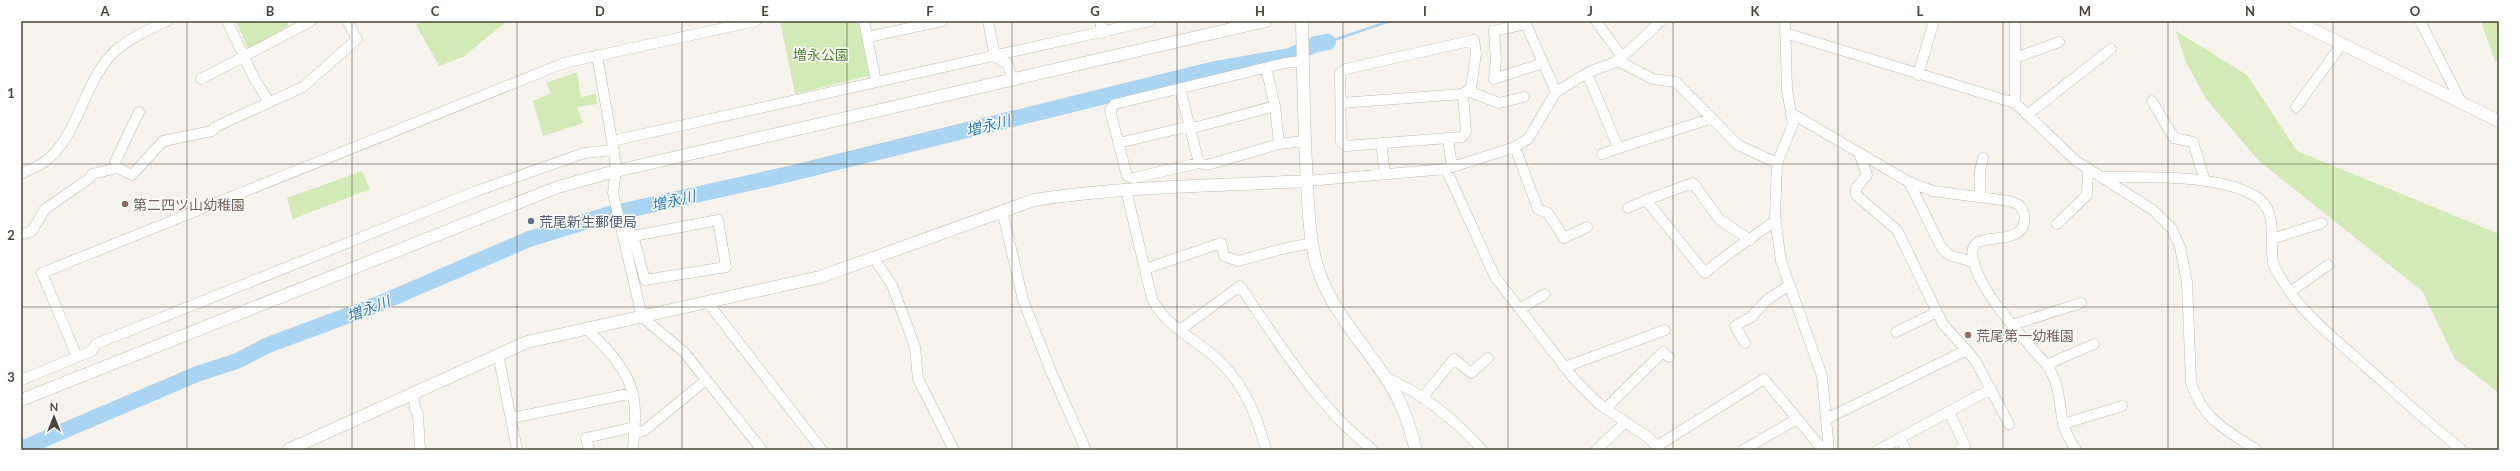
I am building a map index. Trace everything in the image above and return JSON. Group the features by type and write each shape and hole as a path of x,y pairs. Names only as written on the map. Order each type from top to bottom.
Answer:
{"street":[{"path":"21,174 43,163 60,146 99,70 114,53 134,36 155,24 167,21"},
{"path":"227,21 244,57 270,102"},
{"path":"201,80 312,21"},
{"path":"21,235 32,231 45,209 90,178 92,174 117,168 132,175 163,141 212,131 215,128 303,87 358,39 347,21"},
{"path":"77,357 42,273 564,64 597,55 756,21"},
{"path":"864,21 876,82"},
{"path":"868,37 942,21"},
{"path":"988,21 995,57"},
{"path":"1100,21 1102,33"},
{"path":"21,380 92,351 96,344 474,192 584,154 613,145 876,82 995,57 1150,21"},
{"path":"21,400 558,186 616,170 1266,21"},
{"path":"1302,21 1304,141 1312,243 1316,264 1327,292 1350,331 1384,377 1401,406 1416,450"},
{"path":"1596,21 1620,59 1653,79 1676,82 1710,119 1738,145 1777,163"},
{"path":"288,450 413,392 527,342 708,303 820,276 1002,210 1034,200 1067,195 1126,190 1307,181 1449,168 1515,148 1528,139 1556,92 1587,73 1620,59 1661,21"},
{"path":"1785,21 1787,90 1793,124 1777,163 1776,220 1781,260 1822,376 1828,450"},
{"path":"1918,75 1934,21"},
{"path":"2015,21 2015,103"},
{"path":"2295,21 2499,121"},
{"path":"2420,21 2461,102"},
{"path":"1543,63 1494,79 1496,59 1494,31 1526,24 1556,92"},
{"path":"1785,33 1918,75 2015,103 2076,161 2103,176 2153,210 2172,229 2180,247 2187,282 2191,382 2194,393 2209,418 2257,450"},
{"path":"1474,40 1476,53 1471,88 1465,93 1466,132 1462,137 1346,146 1342,142 1340,73 1346,69 1474,40"},
{"path":"2015,58 2059,42"},
{"path":"2296,107 2342,44"},
{"path":"2028,115 2111,49"},
{"path":"597,55 616,170 613,193 642,317 684,352 762,450"},
{"path":"995,57 1008,64 1012,80"},
{"path":"1302,61 1266,68 1115,104 1110,110 1127,176 1133,178 1199,163 1207,165 1279,144 1304,141"},
{"path":"1266,68 1275,106 1279,144"},
{"path":"1587,73 1617,145 1622,147"},
{"path":"1180,89 1199,163"},
{"path":"1340,103 1465,93 1499,103 1524,97"},
{"path":"2152,101 2174,138 2193,142 2205,181"},
{"path":"1119,143 1190,126 1197,127 1275,106"},
{"path":"117,168 115,162 138,112"},
{"path":"1791,112 1909,182 1932,191 2009,201 2020,206 2024,216 2023,227 2017,233 2006,237 1984,238 1976,244 1972,252 1973,262 1982,285 2012,325 2046,365 2058,386 2063,424 2076,450"},
{"path":"1602,154 1710,119"},
{"path":"1448,138 1449,168 1495,277 1575,380 1606,408 1658,448 1764,379 1819,445 1828,450"},
{"path":"1382,144 1385,174"},
{"path":"1515,148 1538,209 1548,213 1564,238 1587,227"},
{"path":"1858,153 1867,175 1856,188 1856,195 1897,230 1943,324 1975,360 2009,424"},
{"path":"1980,197 1980,171 1983,158"},
{"path":"2057,224 2087,195 2088,168"},
{"path":"2103,176 2152,176 2205,181 2242,190 2256,196 2267,208 2271,217 2273,263 2290,292 2321,326 2462,450"},
{"path":"1909,182 1941,247 1949,255 1973,262"},
{"path":"1628,208 1693,183 1719,219 1750,240"},
{"path":"1126,190 1152,299 1156,308 1165,319 1211,354 1238,384 1248,400 1268,449"},
{"path":"1646,200 1705,273 1720,259 1750,240 1776,220"},
{"path":"1002,210 1023,300 1052,374 1086,450"},
{"path":"621,227 633,236 645,280 726,267 718,220 633,236"},
{"path":"2272,239 2322,223"},
{"path":"1145,269 1221,243 1224,256 1238,261 1286,248 1312,243"},
{"path":"873,258 892,285 915,347 918,379 954,450"},
{"path":"2290,292 2328,265"},
{"path":"1745,343 1736,326 1751,317 1768,299 1790,285"},
{"path":"1180,330 1240,286 1292,362 1352,434 1373,450"},
{"path":"1520,309 1545,294"},
{"path":"708,303 822,450"},
{"path":"2012,325 2081,303"},
{"path":"1896,332 1937,312"},
{"path":"587,329 613,357 628,380 632,393 634,430 633,450"},
{"path":"1565,367 1665,330"},
{"path":"2046,365 2094,344"},
{"path":"1826,418 1967,350"},
{"path":"1606,408 1663,352"},
{"path":"498,354 512,418 517,450"},
{"path":"1422,398 1454,359 1471,373 1488,358"},
{"path":"1384,377 1409,388 1468,434 1482,450"},
{"path":"589,450 586,438 634,430 645,430 706,380"},
{"path":"1878,450 1991,390"},
{"path":"413,392 415,409 418,414 420,450"},
{"path":"512,418 632,393"},
{"path":"2063,424 2122,406"},
{"path":"1949,412 1966,446 1959,450"},
{"path":"1743,450 1797,419"},
{"path":"1596,450 1626,422"},
{"path":"1900,438 1906,450"}],"green space":[{"path":"241,21 286,21 289,26 248,49 237,23"},
{"path":"420,21 507,21 463,57 439,66 416,25"},
{"name":"増永公園","path":"780,21 862,21 872,75 795,94"},
{"path":"2481,21 2499,21 2499,60 2495,62"},
{"path":"2176,31 2247,75 2297,151 2499,234 2499,393 2455,359 2422,291 2259,161 2206,99 2185,60"},
{"path":"577,72 581,97 596,94 597,104 577,107 583,123 543,136 533,101 551,93 546,83"},
{"path":"362,171 370,189 293,219 287,198"}],"waterway":[{"path":"1328,42 1390,21"},
{"name":"増永川","path":"21,449 197,374 237,361 268,345 376,305 529,239 610,214 789,174 1211,70 1290,56 1316,44 1328,42"}],"place":[{"name":"第二四ツ山幼稚園","path":"125,204"},
{"name":"荒尾新生郵便局","path":"531,221"},
{"name":"荒尾第一幼稚園","path":"1968,335"}]}
